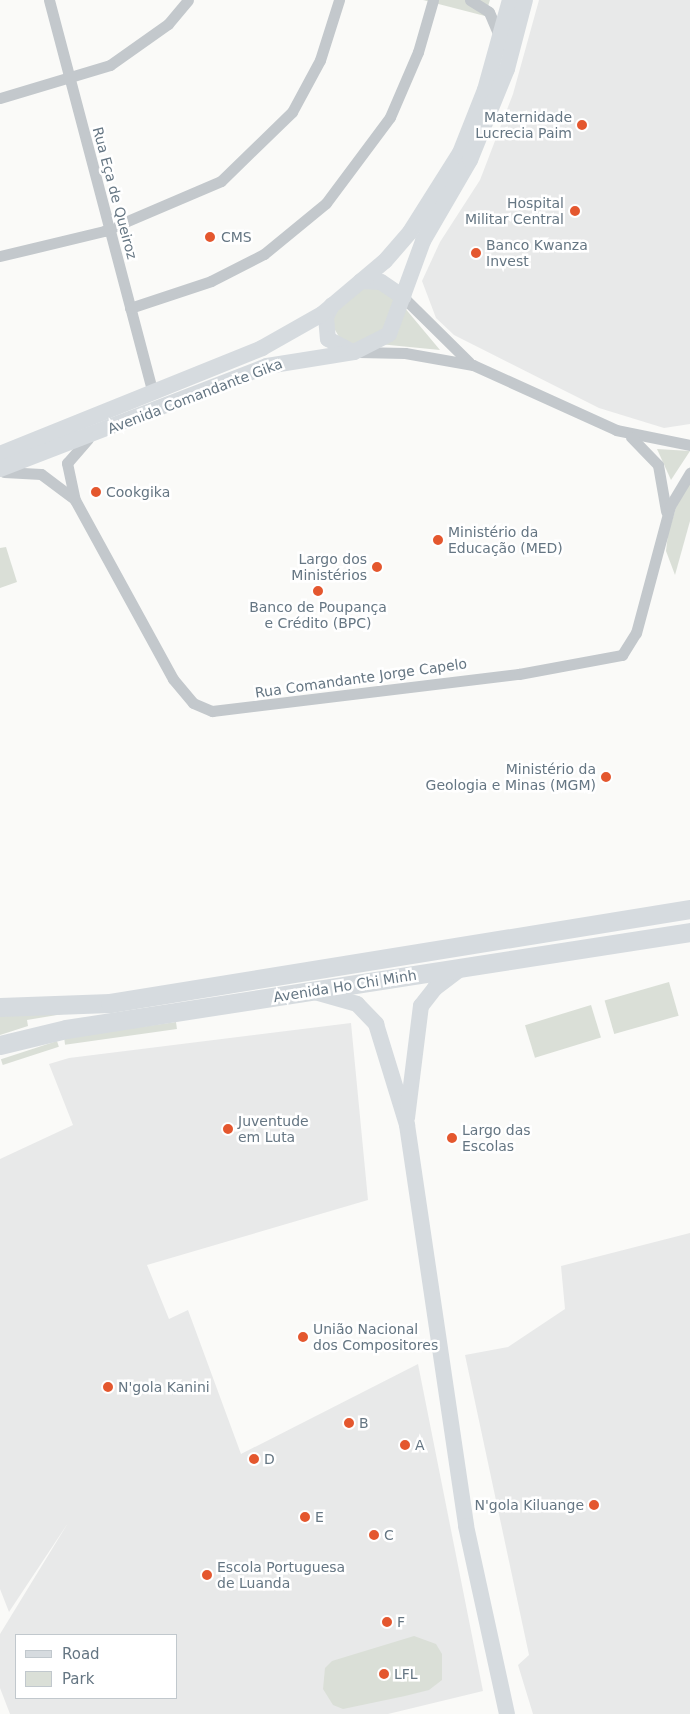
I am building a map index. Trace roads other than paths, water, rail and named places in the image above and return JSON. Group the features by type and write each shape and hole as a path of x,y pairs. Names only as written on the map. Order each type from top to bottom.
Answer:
{"main road":[{"name":"Avenida Ho Chi Minh","path":"0,1007 110,1003 690,909"},
{"name":"Avenida Ho Chi Minh","path":"0,1045 66,1029 690,932"}],"street":[{"name":"Rua Eça de Queiroz","path":"49,0 153,393"},
{"path":"0,98 70,80 134,51 168,24 188,0"},
{"path":"0,256 109,228 221,181 275,133 320,60 339,0"},
{"path":"130,308 211,280 264,254 326,204 390,117 418,52 433,0"},
{"path":"470,0 489,12 500,36"},
{"name":"Avenida Comandante Gika","path":"0,454 262,348 332,305 361,281 410,232 455,160 485,90 510,0"},
{"name":"Avenida Comandante Gika","path":"0,471 268,366 354,352 389,334 423,241 470,160 507,69 526,0"},
{"path":"361,281 380,282 403,297 443,341 472,365"},
{"path":"332,305 326,317 328,339 354,352 405,353 472,365 616,430 690,445"},
{"name":"Rua Comandante Jorge Capelo","path":"616,430 641,443 658,465 666,490 666,517"},
{"name":"Rua Comandante Jorge Capelo","path":"99,432 80,445 67,463 75,500 173,680 193,703 212,711 519,674 622,656 636,632 666,517 690,473"},
{"name":"Rua Comandante Jorge Capelo","path":"0,471 41,474 75,500"},
{"path":"407,1125 421,1006 435,988 460,969"},
{"path":"311,991 357,1004 376,1024 407,1125 465,1516 495,1669 507,1714"},
{"path":"495,1669 514,1714"}],"place":[{"name":"Maternidade Lucrecia Paim","path":"582,125"},
{"name":"Hospital Militar Central","path":"575,211"},
{"name":"CMS","path":"210,237"},
{"name":"Banco Kwanza Invest","path":"476,253"},
{"name":"Cookgika","path":"96,492"},
{"name":"Ministério da Educação (MED)","path":"438,540"},
{"name":"Largo dos Ministérios","path":"377,567"},
{"name":"Banco de Poupança e Crédito (BPC)","path":"318,591"},
{"name":"Ministério da Geologia e Minas (MGM)","path":"606,777"},
{"name":"Juventude em Luta","path":"228,1129"},
{"name":"Largo das Escolas","path":"452,1138"},
{"name":"União Nacional dos Compositores","path":"303,1337"},
{"name":"N'gola Kanini","path":"108,1387"},
{"name":"B","path":"349,1423"},
{"name":"A","path":"405,1445"},
{"name":"D","path":"254,1459"},
{"name":"N'gola Kiluange","path":"594,1505"},
{"name":"E","path":"305,1517"},
{"name":"C","path":"374,1535"},
{"name":"Escola Portuguesa de Luanda","path":"207,1575"},
{"name":"F","path":"387,1622"},
{"name":"LFL","path":"384,1674"}]}
